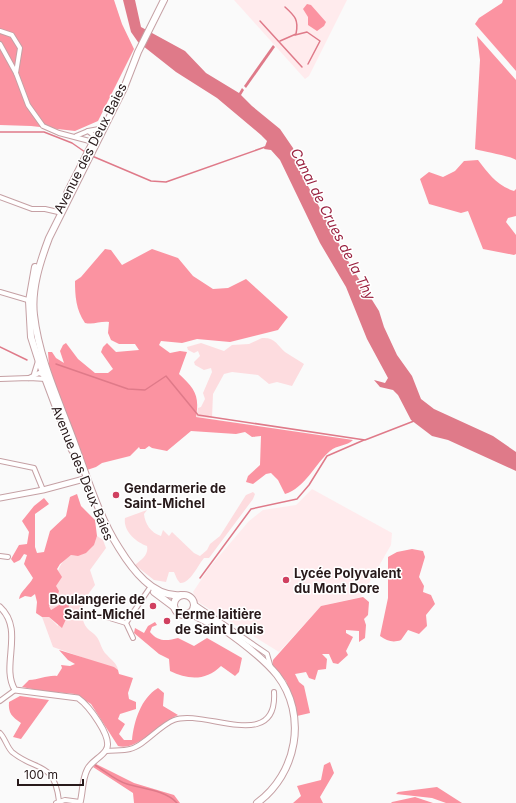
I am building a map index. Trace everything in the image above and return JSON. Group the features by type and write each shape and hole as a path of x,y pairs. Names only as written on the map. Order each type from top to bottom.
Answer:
{"main road":[{"path":"130,71 164,0"},
{"name":"Avenue des Deux Baies","path":"94,143 99,129 130,71"},
{"name":"Avenue des Deux Baies","path":"130,71 124,88 94,143 49,238 40,262 31,301 33,313 40,351 86,479 108,528 119,548 131,565 159,592 168,595 190,596 198,612 257,655 271,668 282,683 292,707 295,724 294,743 290,760 282,776 272,791 257,803"},
{"name":"Avenue des Deux Baies","path":"87,158 58,212 36,264 31,301 31,337 38,361 116,551 131,571 149,589 174,607 180,614 189,614 215,626 237,640"},
{"path":"174,607 174,601 181,595"},
{"path":"189,614 194,605"}],"street":[{"path":"0,31 12,35 20,48 16,73"},
{"path":"0,44 16,73 28,105 43,126 94,143"},
{"path":"76,136 88,131 99,129"},
{"path":"88,131 94,143"},
{"path":"0,197 32,209 45,209 58,212"},
{"path":"0,292 31,301"},
{"path":"29,378 34,374 38,361"},
{"path":"34,374 48,377 59,402"},
{"path":"0,379 44,376"},
{"path":"0,461 34,468 43,490"},
{"path":"0,498 43,490 86,479"},
{"path":"0,556 8,557"},
{"path":"126,623 149,589"},
{"path":"194,605 267,654 271,668"},
{"path":"0,607 10,622 7,675 15,690"},
{"path":"103,616 126,623 133,638"},
{"path":"0,701 15,690 78,698 95,716 108,743 106,750 95,759 86,770 82,801 70,800 57,802 57,787 48,770 12,751 0,733"},
{"path":"106,750 132,749 174,720 197,719 248,727 260,723 269,715 273,707 274,692"}],"shaded area":[{"path":"0,0 114,0 122,24 134,49 98,121 75,131 31,126 0,125"},
{"name":"Canal de Crues de la Thy","path":"123,0 135,0 141,27 185,51 206,73 239,93 242,88 244,90 241,95 280,129 293,148 301,173 352,268 379,311 384,327 397,355 412,376 421,399 434,409 493,436 516,452 516,471 448,440 432,436 411,420 398,395 393,390 380,387 374,380 385,383 388,378 367,339 346,287 320,243 280,160 271,150 264,149 267,141 261,135 217,98 176,72 138,42 131,32"},
{"path":"234,0 347,0 309,76 305,79"},
{"path":"503,0 516,0 516,71 475,24 479,18 502,3"},
{"path":"307,4 311,5 326,22 324,26 317,31 308,25 308,17 303,9"},
{"path":"477,36 516,80 516,160 475,149 480,60"},
{"path":"273,45 275,47 246,88 244,86"},
{"path":"478,160 489,174 502,186 514,191 516,189 516,216 508,218 506,222 516,235 516,254 514,255 483,249 468,211 461,213 429,204 420,179 429,172 443,177 455,171 464,161"},
{"path":"105,249 111,250 122,265 152,249 178,258 193,276 213,289 228,288 246,279 288,317 278,330 230,342 197,339 182,343 161,341 159,345 170,353 180,351 187,352 179,374 195,392 197,403 196,417 353,440 330,451 298,487 285,494 278,480 271,473 266,474 253,484 246,482 248,476 260,465 261,436 252,437 245,432 236,434 191,431 167,451 149,446 145,449 140,449 139,447 130,456 102,463 87,470 49,367 48,352 52,352 56,358 64,363 60,351 66,343 78,359 95,373 108,373 113,369 101,352 107,343 116,352 139,350 135,344 119,344 111,340 108,333 109,322 91,324 85,323 78,308 75,281 81,277"},
{"path":"262,338 273,340 285,352 304,364 292,386 277,382 269,384 258,375 232,372 224,374 213,394 212,418 196,417 198,408 201,407 205,399 203,393 212,372 211,368 204,370 195,365 194,362 200,356 198,351 194,353 188,350 187,347 201,343 224,351 232,345 249,344"},
{"name":"Lycée Polyvalent du Mont Dore","path":"312,489 392,533 391,545 361,597 321,606 279,652 198,602 193,592 209,568 249,521 263,510 296,505"},
{"path":"253,492 255,494 253,499 209,558 204,558 194,574 184,582 180,583 174,572 169,572 166,582 154,580 135,565 146,555 147,546 139,542 128,532 125,518 147,510 144,514 147,525 151,530 157,535 161,536 163,530 169,536 172,532 194,553 200,556 207,550 210,544 220,536 246,495"},
{"path":"77,494 81,506 95,520 97,536 94,545 86,553 78,556 71,555 60,564 57,569 62,577 56,586 59,591 56,600 49,606 51,610 64,602 69,605 67,617 62,628 49,617 42,617 36,613 37,602 35,594 31,597 25,596 19,599 21,593 33,578 24,564 27,555 24,554 20,560 14,563 11,559 19,545 27,544 29,532 22,521 34,506 44,498 49,504 35,514 35,547 37,553 44,552 50,531 66,516 70,497"},
{"path":"97,536 103,540 106,548 90,570 95,585 88,594 82,611 82,616 87,628 96,636 103,651 115,663 118,670 53,647 42,617 49,617 58,626 64,602 51,610 49,606 56,600 56,580 61,564 71,555 80,555 88,551"},
{"path":"412,549 423,551 425,557 419,577 424,586 423,592 431,595 435,604 426,615 427,626 419,634 408,630 401,640 390,641 380,636 388,598 388,557 397,552"},
{"path":"363,597 369,602 368,615 364,619 366,625 365,638 359,642 359,631 346,630 346,633 353,637 346,651 348,655 338,664 333,663 329,654 322,654 327,659 326,669 318,670 315,680 309,678 306,672 295,674 299,682 304,686 310,713 297,716 286,681 272,666 273,660 321,606"},
{"path":"155,622 157,625 152,627 150,632 156,638 170,640 178,638 194,646 207,638 242,658 239,672 235,676 221,666 203,677 197,678 183,676 170,671 169,659 159,654 134,633 135,628 144,633 148,626"},
{"path":"59,650 114,667 118,670 119,674 133,678 128,693 129,699 136,702 136,709 120,714 118,719 125,724 119,734 124,740 132,740 139,711 147,698 158,688 164,693 163,706 178,715 133,745 125,747 118,746 91,704 75,694 42,691 22,687 29,680 57,676 62,668 61,665 70,666 75,664 68,660"},
{"path":"20,696 49,700 21,739 13,737 21,723 15,719 9,709 9,702"},
{"path":"330,762 334,773 320,797 323,803 293,803 301,796 297,786 321,780 324,765"},
{"path":"96,764 134,783 174,795 180,803 134,803 133,793 93,767"},
{"path":"437,787 462,803 446,803 432,798 396,794 398,792"},
{"path":"415,797 433,803 391,803 392,802"}],"waterway":[{"path":"280,41 296,34 297,29 295,19 285,7"},
{"path":"260,21 302,67"},
{"path":"295,35 307,32 320,41 308,64"},
{"path":"0,132 44,132 72,143 85,152"},
{"path":"92,156 151,181 166,182 265,147"},
{"path":"0,347 27,360"},
{"path":"56,364 128,389 145,390 166,376 198,415 365,440 414,421"},
{"path":"200,578 251,509 297,499 309,485 327,456 364,440"},
{"path":"95,765 123,783 154,790 166,795 177,803"}],"place":[{"name":"Gendarmerie de Saint-Michel","path":"116,495"},
{"name":"Lycée Polyvalent du Mont Dore","path":"286,580"},
{"name":"Boulangerie de Saint-Michel","path":"153,606"},
{"name":"Ferme laitière de Saint Louis","path":"167,621"}]}
